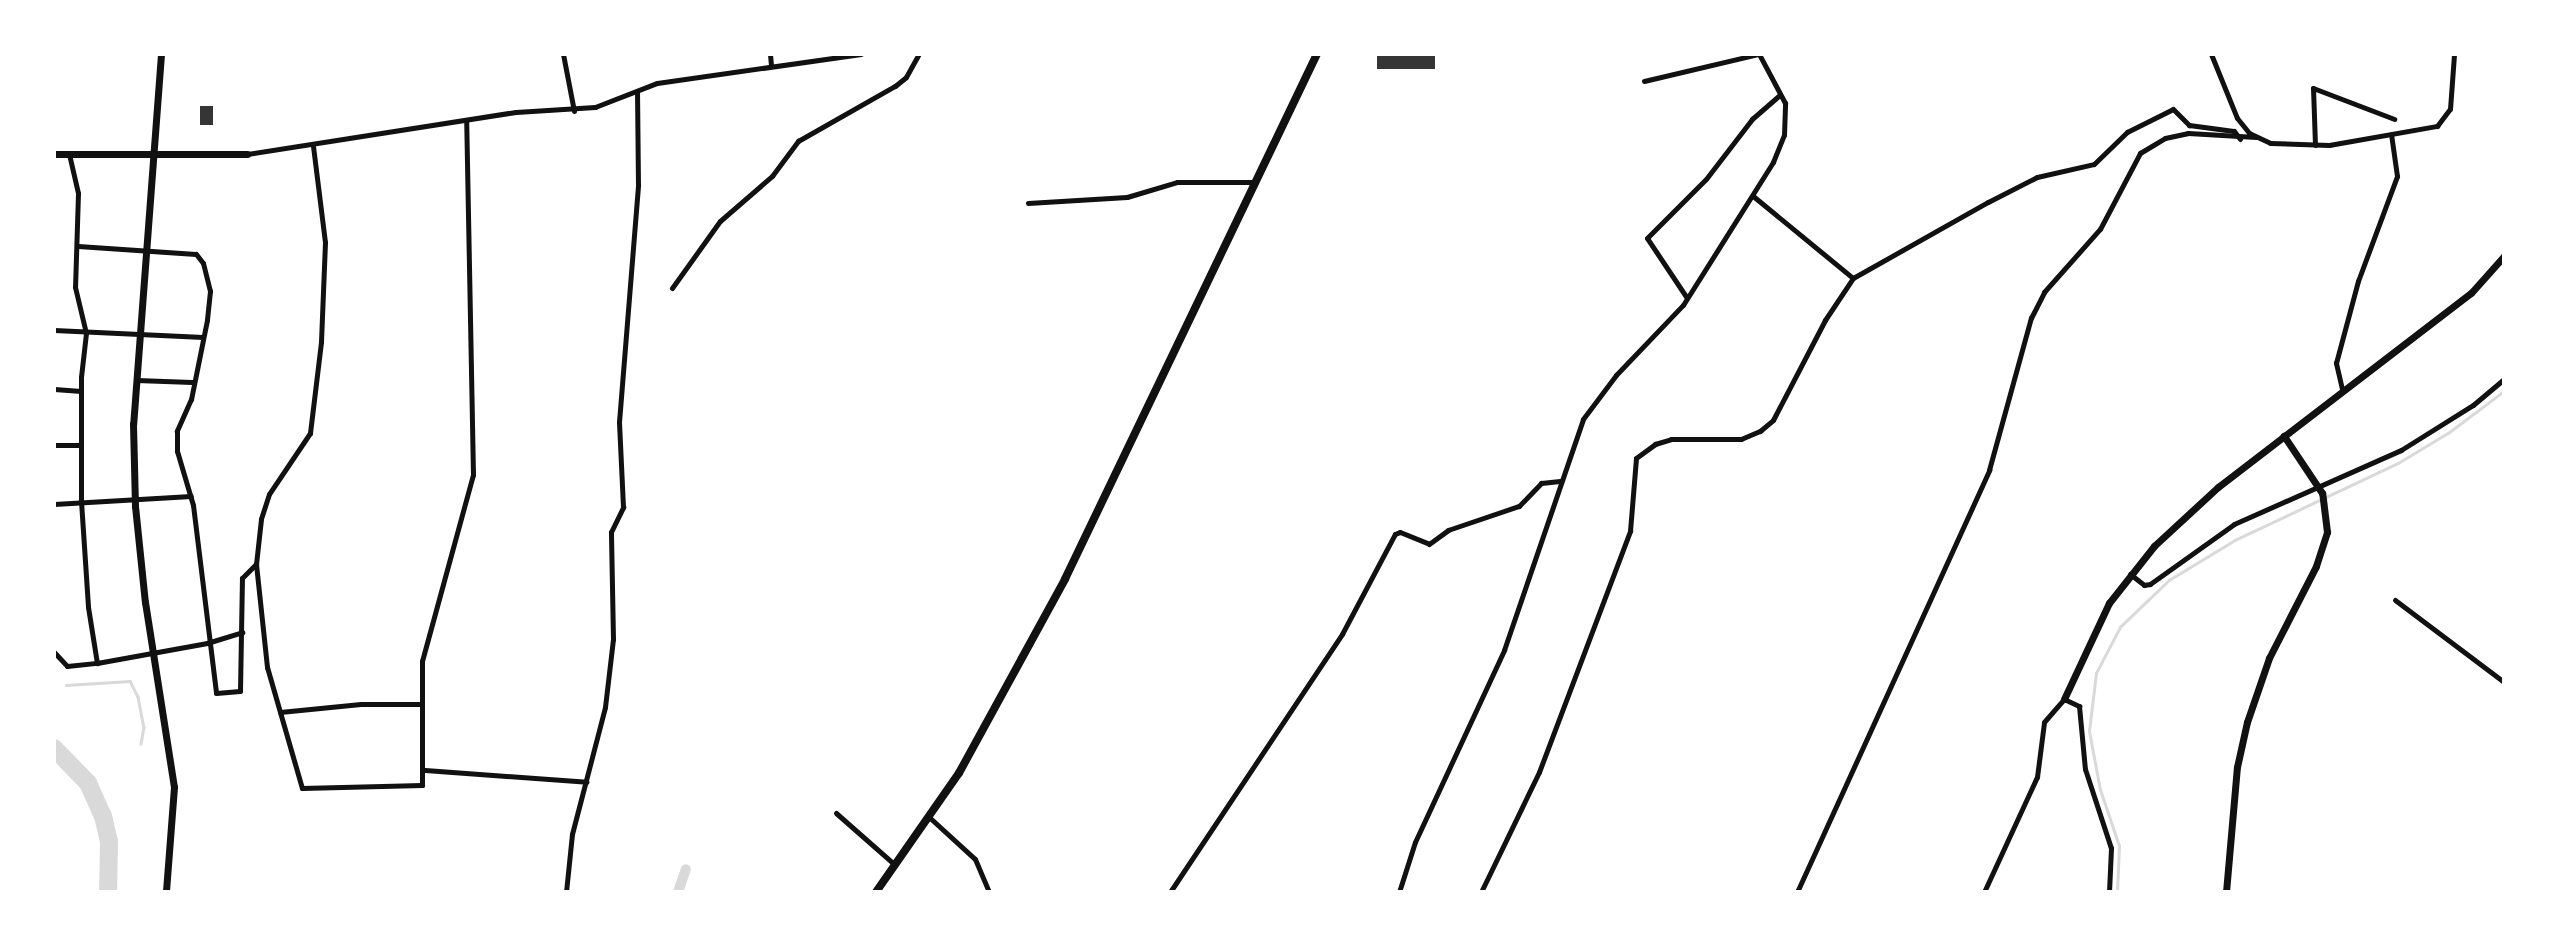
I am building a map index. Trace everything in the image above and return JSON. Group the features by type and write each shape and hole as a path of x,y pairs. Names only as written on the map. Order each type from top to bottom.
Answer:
{"main road":[{"path":"876,892 929,817 984,729 1065,579 1317,54"}],"street":[{"path":"161,54 136,380 134,499 153,654 173,779 173,846 166,892"},
{"path":"563,54 574,111"},
{"path":"770,54 771,66"},
{"path":"54,154 247,154 313,146 516,112 574,111 670,81 861,54"},
{"path":"672,288 720,221 772,176 798,141 895,86 906,77 919,54"},
{"path":"1399,892 1415,842 1504,650 1583,419 1596,398 1661,332 1687,298 1753,196 1784,135 1785,103 1758,54 1644,81"},
{"path":"2211,54 2237,118 2256,137 2270,143 2315,145 2437,126 2445,120 2450,109 2454,54"},
{"path":"2315,145 2312,88 2394,119"},
{"path":"566,892 572,834 605,707 613,639 611,532 623,507 619,422 638,185 637,92"},
{"path":"1687,298 1647,238 1706,179 1752,119 1780,95"},
{"path":"1481,892 1539,772 1630,531 1636,458 1655,444 1671,439 1741,439 1773,420 1825,320 1853,278 2037,177 2094,164 2127,132 2173,109 2189,125 2234,131 2240,139"},
{"path":"313,146 324,242 318,379 310,433 269,494 256,564 267,667 302,788 422,785 425,770 421,704 428,630 473,475 466,122"},
{"path":"1797,892 1989,470 2036,305 2062,269 2100,229 2140,153 2165,138 2188,133 2240,139 2256,137"},
{"path":"2342,389 2336,363 2358,281 2397,176 2391,134"},
{"path":"69,154 78,193 75,287 86,333 81,391 81,501 88,607 97,663"},
{"path":"1028,203 1127,197 1177,182 1255,182"},
{"path":"1753,196 1853,278"},
{"path":"78,246 196,254 203,263 210,291 191,399 177,430 177,451 191,496 214,692 240,691 242,578 256,564"},
{"path":"1984,892 2037,777 2044,722 2064,699 2094,630 2130,573 2187,514 2342,389 2471,293 2504,257"},
{"path":"54,330 203,337"},
{"path":"2130,573 2147,585 2234,524 2320,490 2401,450 2473,405 2504,379"},
{"path":"136,380 192,382"},
{"path":"54,389 81,391"},
{"path":"2226,892 2237,767 2247,722 2269,658 2321,554 2327,532 2325,504 2320,490 2284,436"},
{"path":"54,445 81,445"},
{"path":"1170,892 1342,634 1395,534 1400,532 1429,544 1448,530 1519,506 1541,483 1560,481"},
{"path":"54,504 191,496"},
{"path":"2395,600 2504,682"},
{"path":"54,653 67,666 97,663 207,643 242,632"},
{"path":"2064,699 2079,706 2085,769 2111,848 2109,892"},
{"path":"280,712 421,704"},
{"path":"425,770 587,782"},
{"path":"836,813 895,866"},
{"path":"929,817 975,859 989,892"}],"building":[{"path":"1377,54 1435,54 1435,69 1377,69"},
{"path":"200,106 213,106 213,125 200,125"}],"waterway":[{"path":"2117,892 2119,846 2100,790 2089,731 2096,673 2120,627 2169,580 2235,540 2398,463 2448,433 2504,391"},
{"path":"66,685 130,681 138,697 144,727 141,744"},
{"path":"54,748 88,783 103,816 109,842 108,892"},
{"path":"678,892 686,869"}]}
